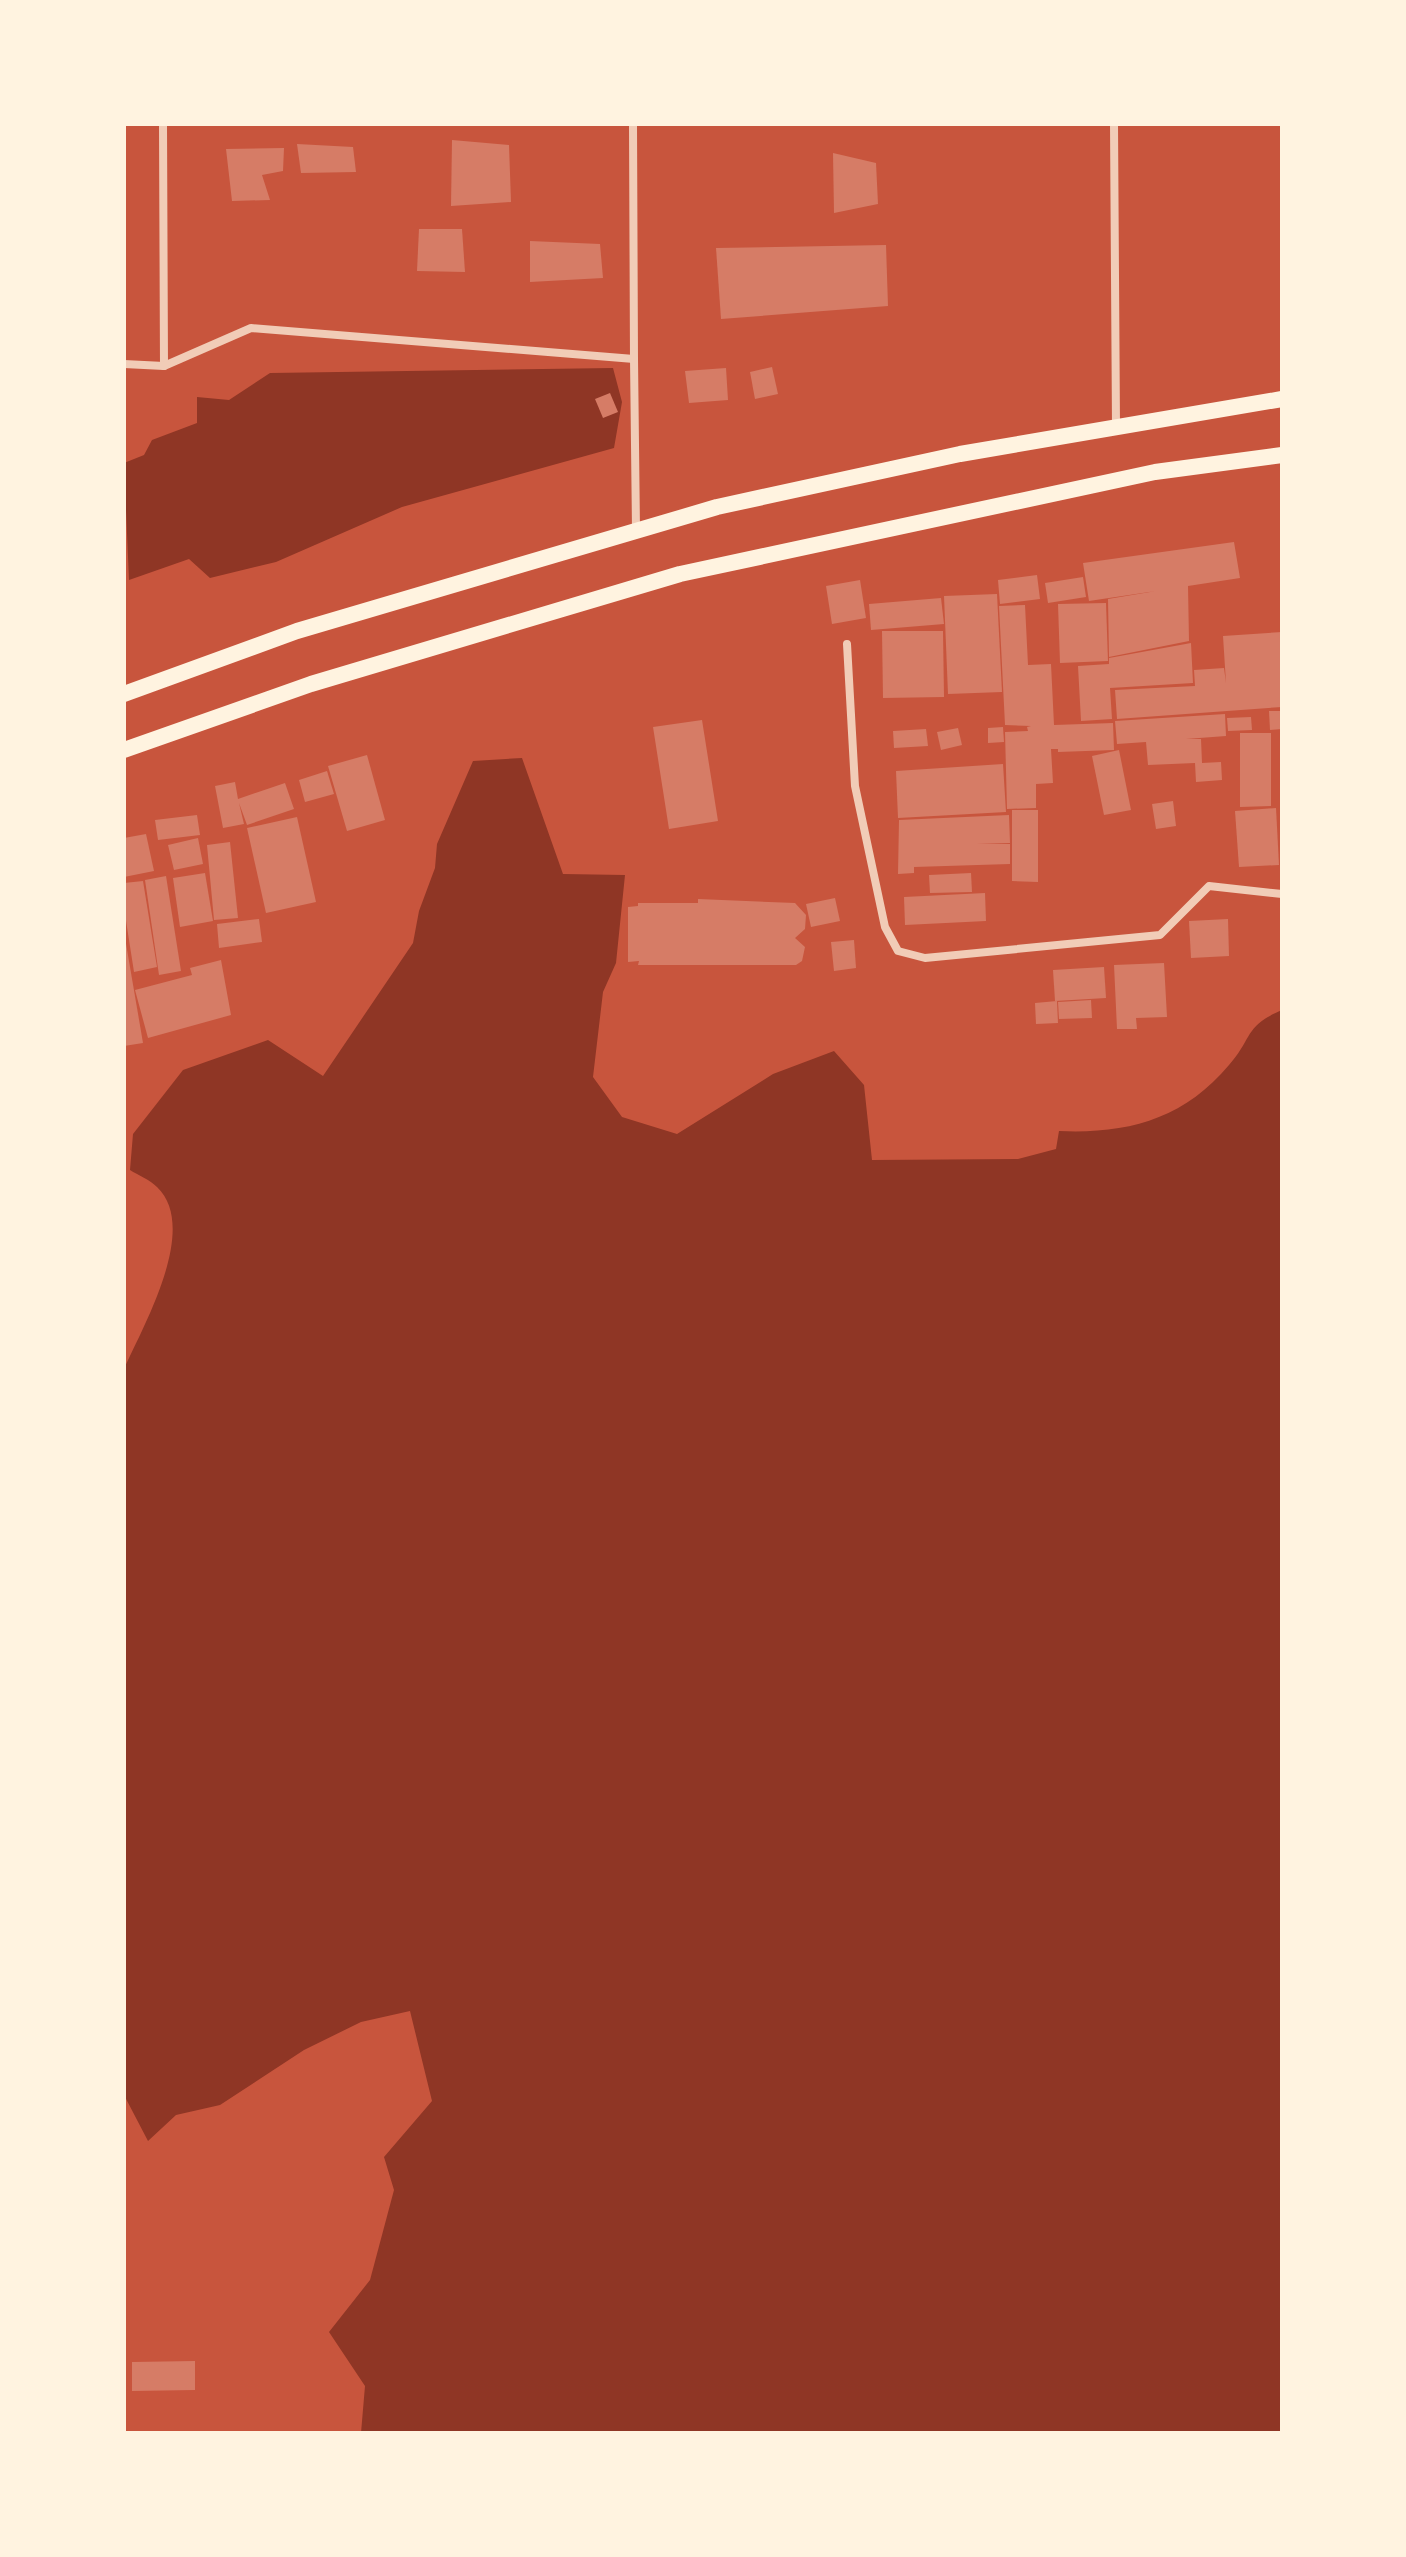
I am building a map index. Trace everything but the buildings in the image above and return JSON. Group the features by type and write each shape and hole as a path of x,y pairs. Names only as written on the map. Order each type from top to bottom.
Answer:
{"main road":[{"path":"124,694 297,631 717,507 930,461 1282,399"},
{"path":"124,750 311,684 680,574 1155,472 1282,455"}],"street":[{"path":"163,124 164,366"},
{"path":"633,124 636,530"},
{"path":"1114,124 1116,428"},
{"path":"124,364 164,366 251,328 634,359"},
{"path":"847,644 855,786 885,927 898,951 925,958 1160,935 1209,886 1282,894"}],"shaded area":[{"path":"613,368 622,402 614,448 402,507 276,562 210,578 189,559 129,580 124,463 144,455 152,440 197,423 197,397 229,400 270,373"},
{"path":"522,758 563,874 625,875 616,963 603,992 593,1077 622,1117 677,1134 773,1074 834,1051 864,1085 872,1160 1018,1159 1056,1149 1059,1131 1130,1126 1173,1111 1211,1084 1237,1056 1255,1027 1282,1010 1282,2433 361,2433 365,2386 329,2332 370,2280 394,2190 384,2157 432,2101 410,2011 361,2022 304,2050 220,2105 176,2115 148,2141 124,2095 124,1369 164,1277 173,1227 169,1205 157,1187 130,1170 133,1134 183,1070 268,1040 323,1076 413,943 419,911 435,868 437,844 473,761"}]}
